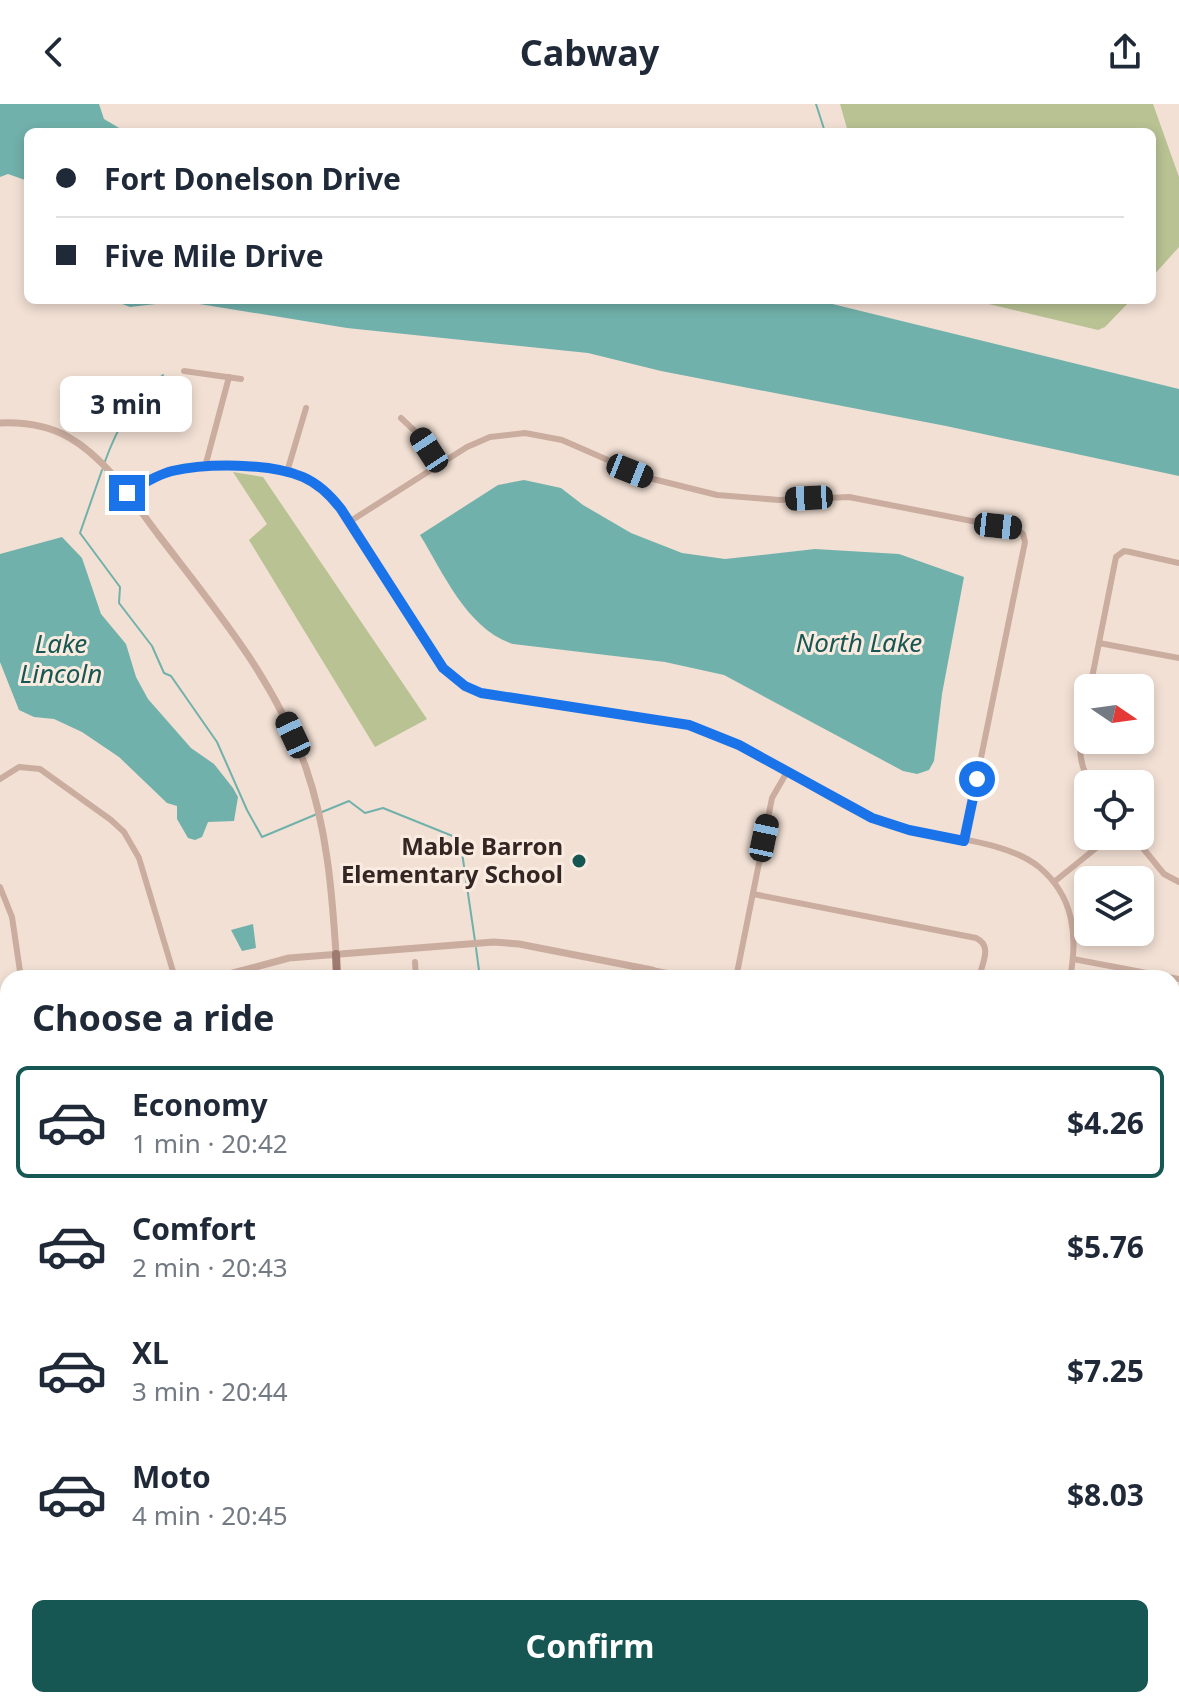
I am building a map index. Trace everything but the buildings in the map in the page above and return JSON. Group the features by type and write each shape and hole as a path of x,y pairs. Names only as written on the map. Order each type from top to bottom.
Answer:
{"main road":[{"path":"336,954 337,970"}],"street":[{"path":"184,371 241,379"},
{"path":"205,467 229,377"},
{"path":"287,472 306,408"},
{"path":"401,418 419,435 439,465"},
{"path":"0,423 44,427 72,439 95,457 127,493 258,667 293,735 310,779 330,872 336,954"},
{"path":"349,522 478,442 505,434 525,433 562,440 649,478 717,495 779,500 849,497 1018,530 1025,542 964,841"},
{"path":"127,493 157,476 205,467 258,468 304,477 335,501 436,658 450,675 465,686 481,693 689,725 739,745 872,818 909,830 1014,853 1034,864 1054,882 1071,916 1075,939 1071,970"},
{"path":"1093,674 1114,560 1119,554 1130,552 1179,563"},
{"path":"1099,643 1179,658"},
{"path":"0,778 19,767 40,769 124,832 139,858 173,970"},
{"path":"738,970 772,798 787,772"},
{"path":"1054,882 1094,850"},
{"path":"1144,850 1164,874 1179,882"},
{"path":"0,887 12,917 20,970"},
{"path":"753,894 976,938 986,948 981,970"},
{"path":"244,970 281,960 336,954 507,942 633,970"},
{"path":"1073,959 1131,970"},
{"path":"415,962 416,970"}],"green space":[{"path":"840,104 1153,104 1179,177 1179,247 1156,273 1156,128 847,128"},
{"path":"989,304 1127,304 1105,327 1098,330"},
{"path":"233,472 263,477 427,719 375,747 249,540 267,524"}],"water":[{"path":"0,104 99,104 104,119 119,128 24,128 24,180 8,174 0,177"},
{"path":"122,304 156,304 130,307"},
{"path":"199,304 832,304 1179,389 1179,476 946,426 661,371 588,353 347,328"},
{"name":"North Lake","path":"524,480 561,488 583,505 631,533 682,553 725,559 815,549 899,554 964,577 942,694 934,761 929,770 917,774 903,771 724,675 665,662 513,644 497,637 482,626 458,598 420,535 498,485"},
{"name":"Lake Lincoln","path":"62,537 82,558 101,614 126,644 136,677 148,699 191,748 214,764 233,788 238,797 234,821 208,822 202,837 195,840 188,838 177,819 177,806 167,803 119,757 82,732 54,719 34,717 19,710 0,662 0,554"},
{"path":"253,924 256,948 242,951 231,930"}],"waterway":[{"path":"816,104 824,128"},
{"path":"104,464 127,415 163,375"},
{"path":"102,470 80,533 120,587 119,603 152,646 164,673 171,676 217,742 262,837 317,814"},
{"path":"322,812 349,801 365,813 383,808 460,839 475,941"},
{"path":"476,948 479,970"}],"place":[{"name":"Mable Barron Elementary School","path":"579,861"}],"route":[{"path":"127,493 157,476 196,468 270,469 304,477 329,494 341,509 443,668 465,686 481,693 689,725 739,745 872,818 909,830 964,841 977,779"}]}
